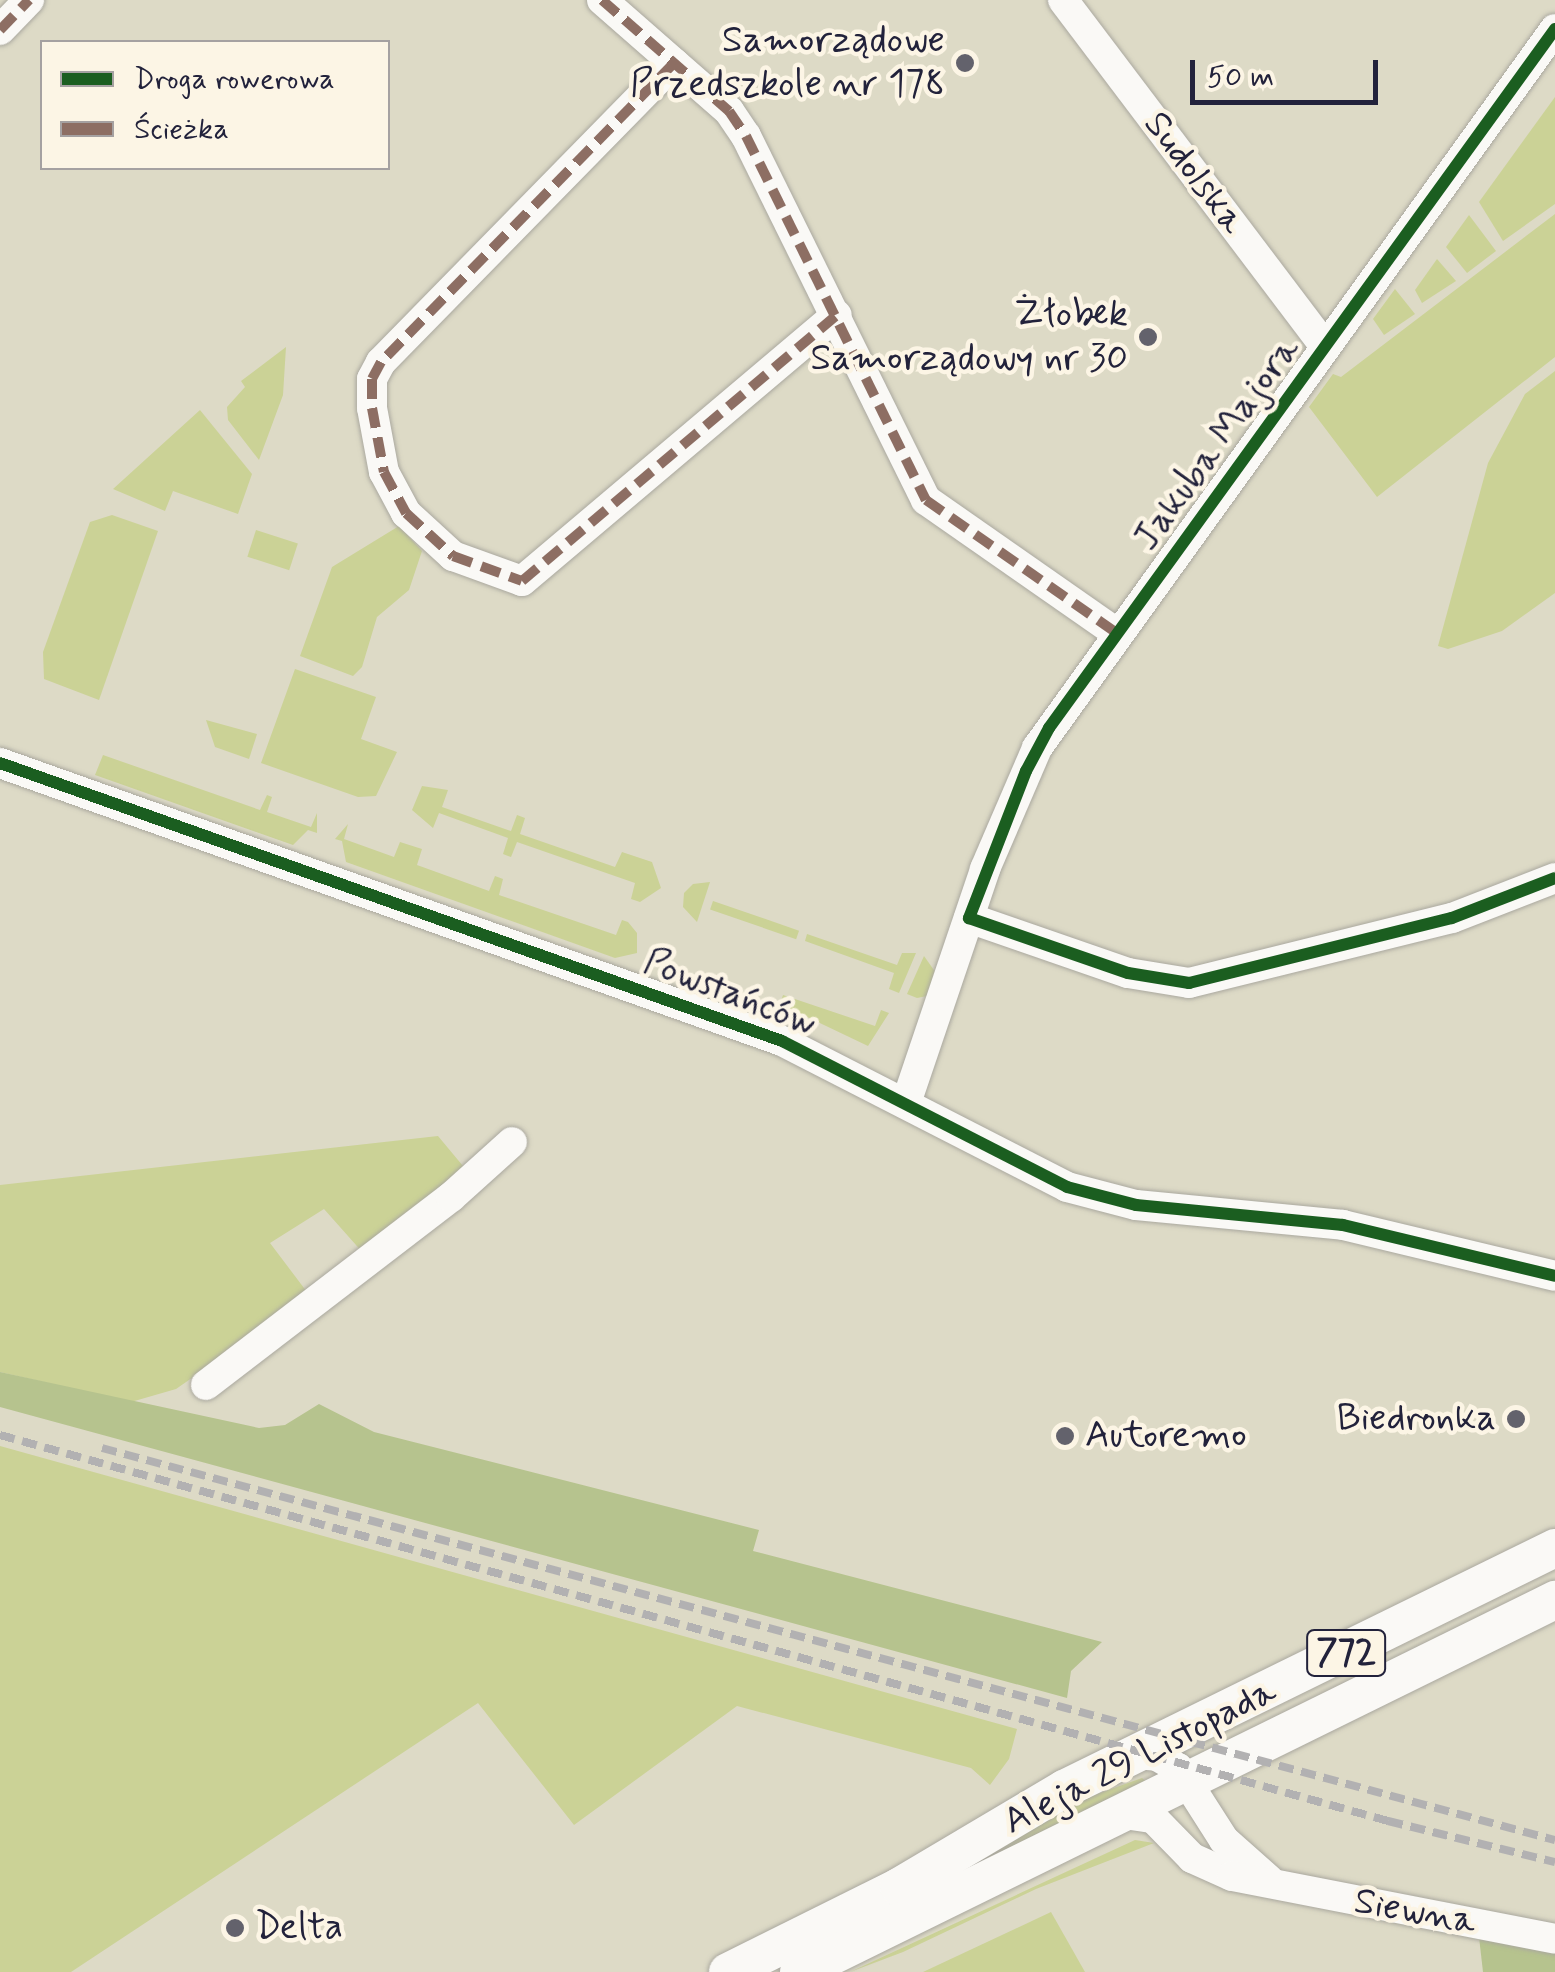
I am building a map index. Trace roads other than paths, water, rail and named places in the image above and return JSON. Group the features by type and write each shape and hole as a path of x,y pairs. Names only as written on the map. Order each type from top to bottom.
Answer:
{"main road":[{"name":"Aleja 29 Listopada","path":"728,1972 899,1887 1155,1788 1194,1726 1555,1548"},
{"name":"Aleja 29 Listopada","path":"799,1972 1155,1788 1555,1600"}],"street":[{"path":"0,30 29,0"},
{"path":"602,0 674,63 746,136 926,500 1118,634"},
{"name":"Sudolska","path":"1064,0 1324,346"},
{"name":"Jakuba Majora","path":"906,1103 969,918 1037,748 1555,29"},
{"path":"674,63 381,362 372,379 372,408 384,472 406,512 453,556 522,580 836,315"},
{"name":"Powstańców","path":"0,763 720,1017 906,1103 1013,1164 1101,1198 1343,1224 1555,1276"},
{"path":"969,918 1128,972 1189,983 1452,918 1555,878"},
{"path":"206,1385 436,1209 512,1142"},
{"name":"Siewna","path":"1155,1788 1276,1884"},
{"name":"Siewna","path":"1155,1788 1204,1866 1555,1939"}],"railway":[{"path":"0,1435 1388,1821 1555,1862"},
{"path":"102,1448 1555,1840"}],"place":[{"name":"Samorządowe Przedszkole nr 178","path":"965,63"},
{"name":"Żłobek Samorządowy nr 30","path":"1148,337"},
{"name":"Biedronka","path":"1516,1419"},
{"name":"Autoremo","path":"1065,1436"},
{"name":"Delta","path":"235,1928"}]}
